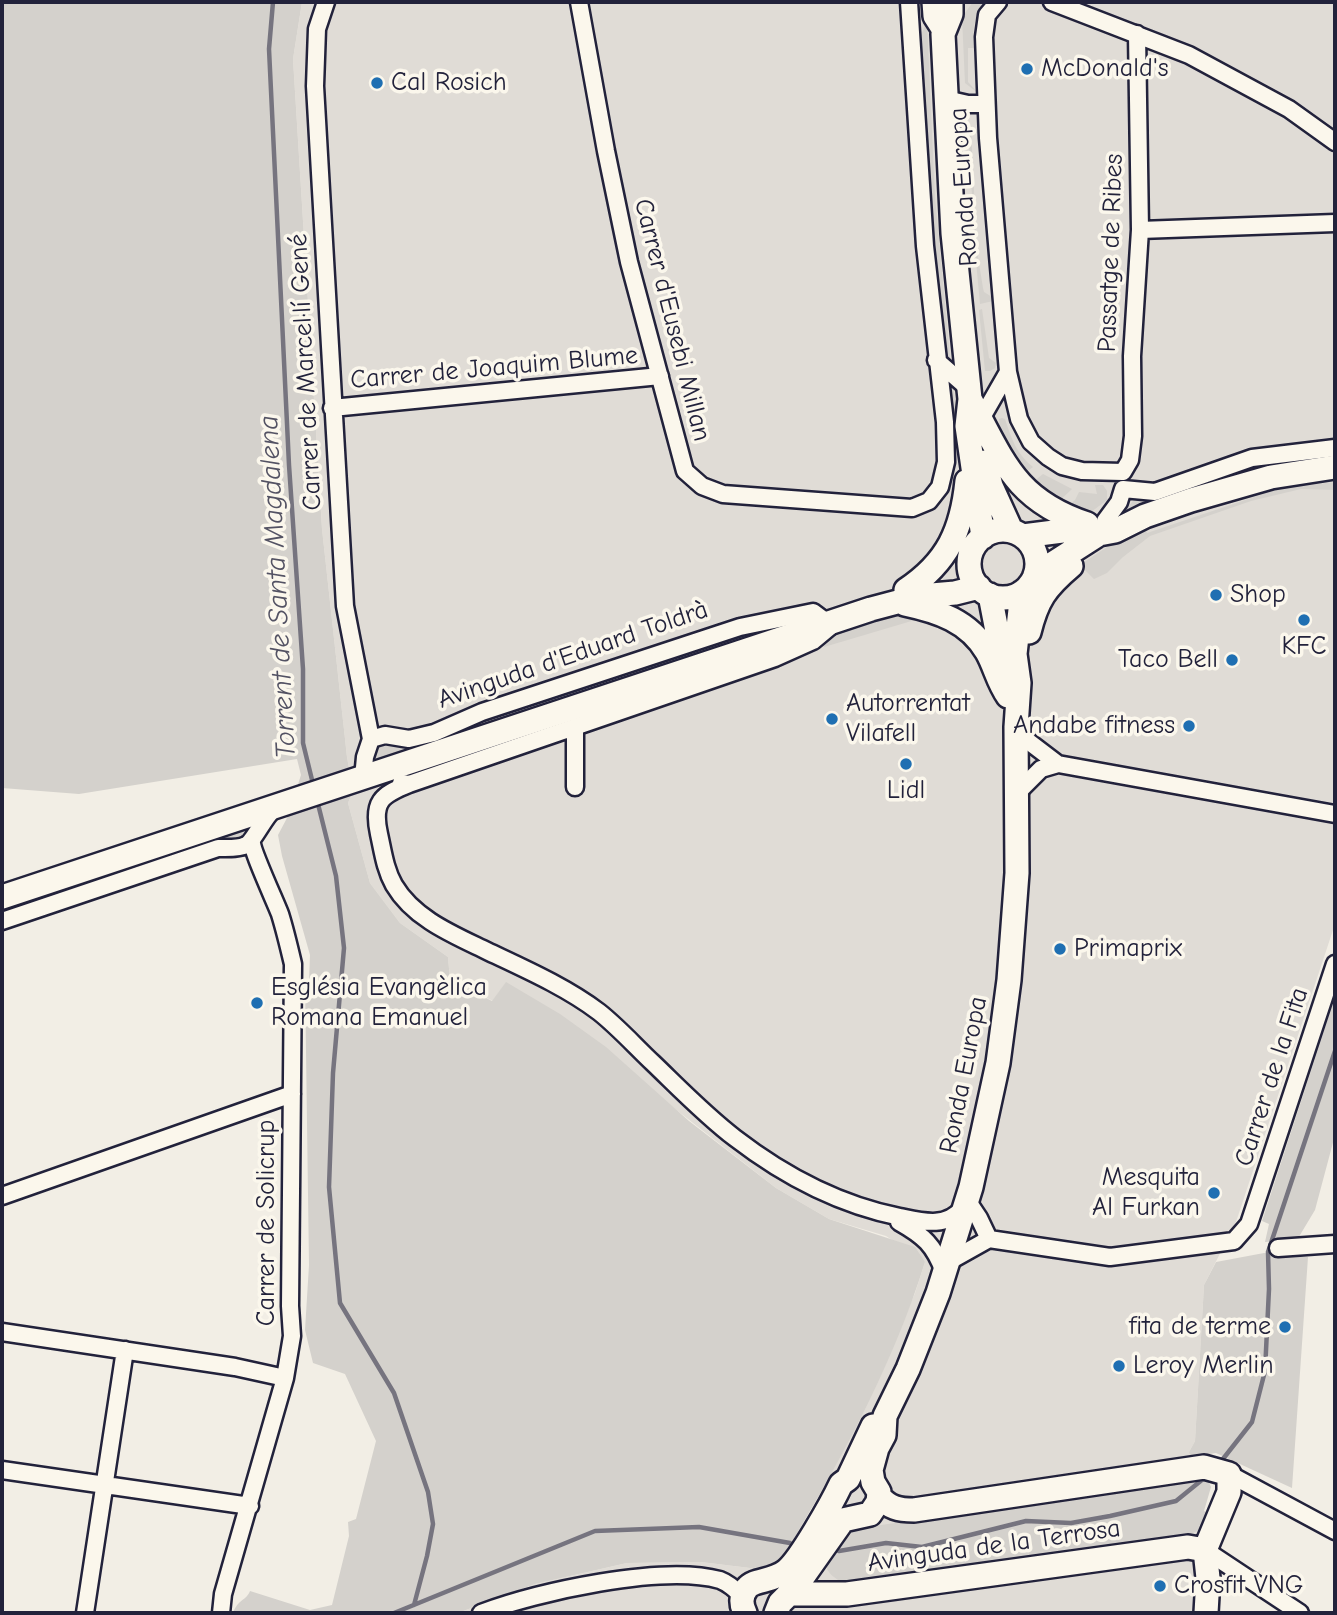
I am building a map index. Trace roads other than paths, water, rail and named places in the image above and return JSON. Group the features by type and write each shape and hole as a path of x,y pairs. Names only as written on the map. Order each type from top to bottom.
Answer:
{"street":[{"name":"Carrer de Marcel·lí Gené","path":"326,2 317,29 315,86 332,408 345,606 371,739"},
{"name":"Carrer d'Eusebi Millan","path":"579,2 629,262 685,471 702,486 723,494 912,508 929,501 940,487 946,451"},
{"name":"Ronda Europa","path":"909,2 914,46 925,246 946,451"},
{"name":"Ronda Europa","path":"998,2 987,15 984,37 986,104 1008,372 1019,419 1038,450 1071,469 1123,472"},
{"path":"1052,2 1189,55 1289,109 1335,142"},
{"name":"Ronda Europa","path":"914,46 916,33 945,8"},
{"name":"Ronda Europa","path":"945,8 946,99 953,233 973,402 987,474 1017,533"},
{"name":"Passatge de Ribes","path":"1123,472 1130,460 1132,449 1132,356 1139,230 1137,34"},
{"path":"946,99 968,104 986,104"},
{"path":"1139,230 1335,223"},
{"path":"936,360 973,402 1008,470 1019,485 1047,508 1102,525 1108,539 1059,576 1038,600 1013,690 999,683 988,653 970,631 946,615 903,596 939,563 951,544 961,519 971,464"},
{"name":"Ronda Europa","path":"976,546 976,476 971,464 967,426 973,402 1008,372"},
{"name":"Carrer de Joaquim Blume","path":"332,408 660,376"},
{"path":"1123,489 1156,492 1252,458 1335,448"},
{"path":"1123,472 1123,489 1119,502 1102,525 1099,534 1007,598 984,591 970,571 976,546 998,530 1017,533 1102,525 1145,516 1271,477 1335,467"},
{"path":"1017,533 1032,546 1036,555 1029,584"},
{"name":"Avinguda d'Eduard Toldrà","path":"2,897 871,609 946,575 976,546"},
{"name":"Ronda Europa","path":"876,1489 871,1470 884,1435 885,1416 922,1334 946,1267 966,1203 998,1063 1009,980 1017,873 1016,729 1013,690 1015,654 1029,584"},
{"name":"Ronda Europa","path":"984,591 1013,690"},
{"name":"Avinguda d'Eduard Toldrà","path":"903,596 984,591"},
{"name":"Avinguda d'Eduard Toldrà","path":"371,739 385,735 409,739 434,733 482,712 740,627 813,612 834,622"},
{"name":"Avinguda d'Eduard Toldrà","path":"356,780 409,784 775,658 813,641 834,622"},
{"path":"575,727 575,787"},
{"path":"1016,729 1058,764"},
{"path":"356,780 371,739"},
{"path":"1017,793 1041,769 1058,764 1335,814"},
{"path":"409,784 387,793 378,803 377,826 386,868 405,901 434,924 539,976 599,1012 733,1137 778,1169 832,1196 885,1214 930,1223 955,1218 966,1203 979,1218 989,1239 946,1267 922,1235 885,1214"},
{"path":"2,920 218,848 245,846 252,841 263,819 279,805"},
{"name":"Carrer de Solicrup","path":"220,1610 285,1378 292,1336 293,964 281,917 262,867 251,849 252,841"},
{"name":"Carrer de la Fita","path":"989,1239 1110,1257 1234,1241 1249,1224 1335,964"},
{"path":"2,1196 292,1094"},
{"path":"1278,1248 1335,1244"},
{"path":"2,1335 125,1350 235,1367 285,1378"},
{"path":"85,1613 125,1350"},
{"name":"Ronda Europa","path":"750,1600 794,1562 843,1485 872,1428 885,1416"},
{"name":"Avinguda de la Terrosa","path":"876,1489 887,1505 914,1510 1204,1467 1230,1474"},
{"path":"2,1470 250,1506"},
{"path":"1206,1613 1208,1578 1205,1550 1229,1492 1230,1474 1335,1531"},
{"path":"782,1603 843,1520 864,1516 873,1511 876,1489 861,1476 843,1485 841,1508 856,1517"},
{"path":"1220,1514 1236,1499 1259,1490"},
{"name":"Avinguda de la Terrosa","path":"782,1603 1188,1547 1205,1550"},
{"path":"1205,1550 1300,1613"},
{"path":"481,1613 563,1590 656,1577 709,1578 724,1575 743,1578 750,1600 777,1590 782,1603"}],"waterway":[{"name":"Torrent de Santa Magdalena","path":"273,2 269,49 289,465 303,669 303,743 314,788"},
{"name":"Torrent de Santa Magdalena","path":"317,800 336,876 344,948 333,1073 329,1187 340,1303 394,1393 428,1492 433,1524 414,1605"},
{"path":"1219,1464 1252,1422 1265,1371 1268,1252 1335,1051"},
{"path":"839,1551 886,1543 922,1547 1026,1521 1071,1523 1110,1516 1176,1501 1208,1475"},
{"path":"394,1613 595,1531 699,1527 790,1543"}],"place":[{"name":"McDonald's","path":"1027,69"},
{"name":"Cal Rosich","path":"377,83"},
{"name":"Shop","path":"1216,595"},
{"name":"KFC","path":"1304,620"},
{"name":"Taco Bell","path":"1232,660"},
{"name":"Autorrentat Vilafell","path":"832,719"},
{"name":"Andabe fitness","path":"1189,726"},
{"name":"Lidl","path":"906,764"},
{"name":"Primaprix","path":"1060,949"},
{"name":"Església Evangèlica Romana Emanuel","path":"257,1003"},
{"name":"Mesquita Al Furkan","path":"1214,1193"},
{"name":"fita de terme","path":"1285,1327"},
{"name":"Leroy Merlin","path":"1119,1366"},
{"name":"Crosfit VNG","path":"1160,1586"}]}
